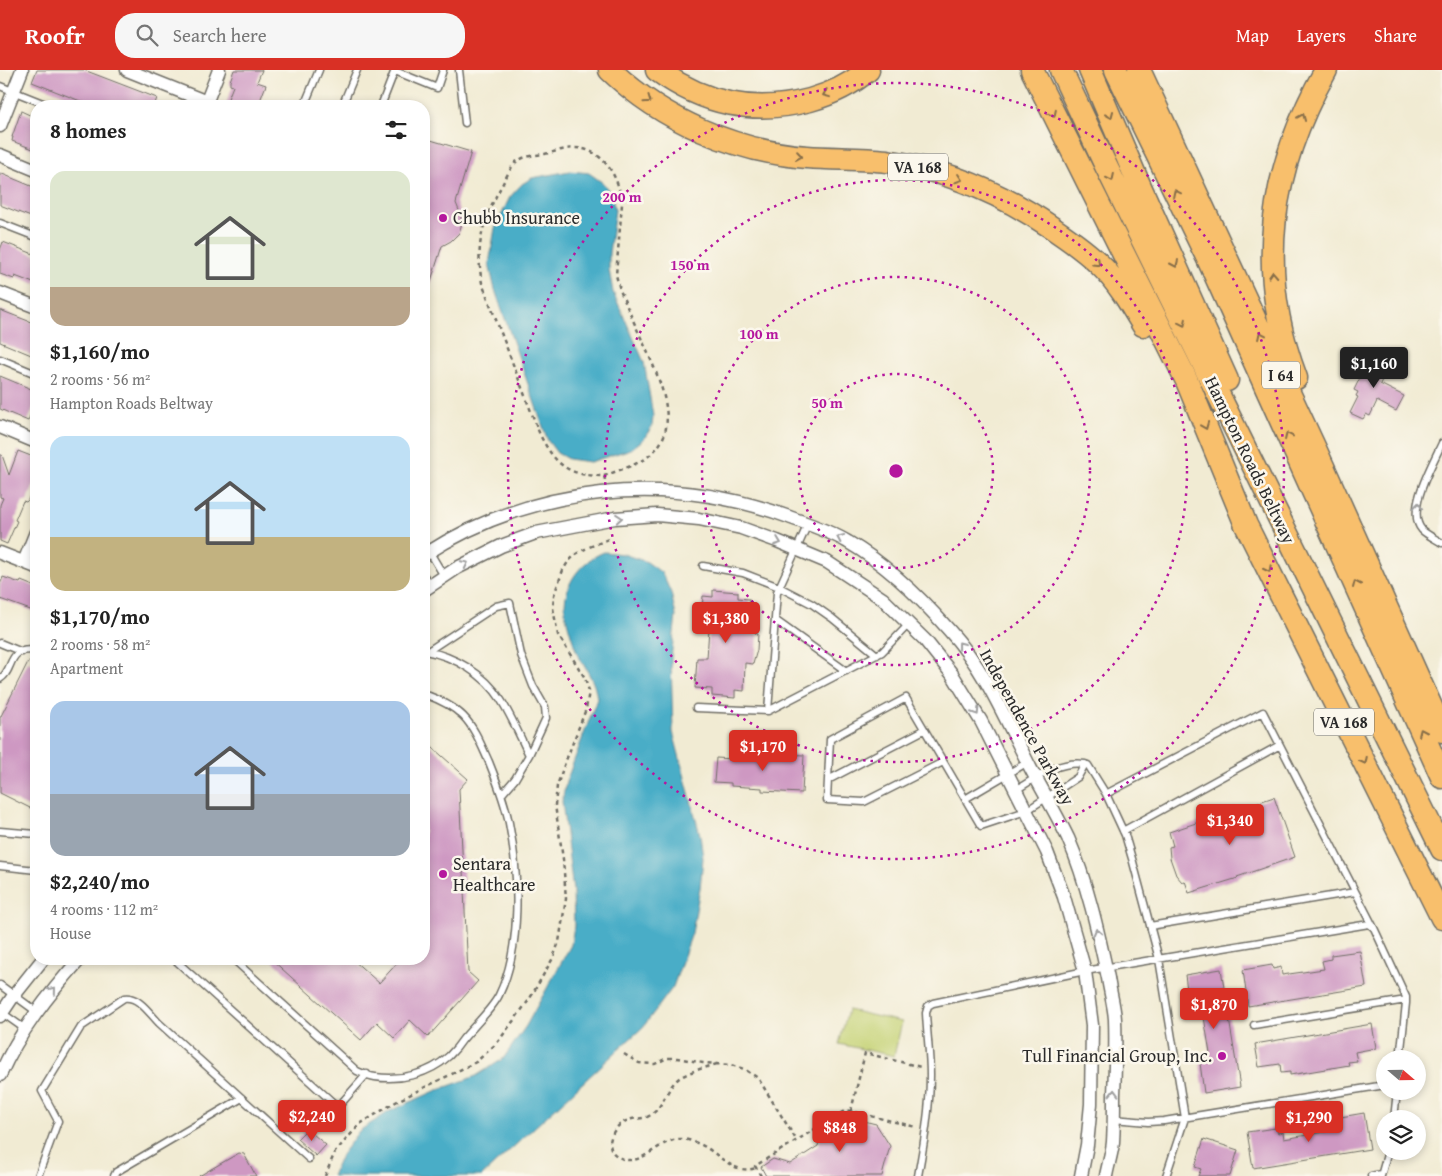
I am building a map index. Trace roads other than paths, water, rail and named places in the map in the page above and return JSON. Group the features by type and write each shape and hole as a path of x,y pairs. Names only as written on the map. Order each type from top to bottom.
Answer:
{"highway":[{"name":"VA 168","path":"610,70 647,100 673,116 725,140 805,157 885,161 921,168 987,190 1012,202 1072,241 1099,264 1126,296 1154,344 1175,358 1246,526 1442,918"},
{"path":"657,70 677,84 706,98 725,103 760,107 780,106 822,96 852,82 868,70"},
{"path":"1032,70 1175,358"},
{"name":"Hampton Roads Beltway","path":"1061,70 1110,175 1442,849"},
{"path":"1090,70 1138,182 1220,363 1442,834"},
{"path":"1116,70 1209,261 1442,777"},
{"name":"I 64","path":"1139,70 1316,451 1442,731"},
{"path":"1326,70 1304,112 1283,172 1273,234 1274,287 1279,320 1287,354 1299,387 1367,531 1419,682"}],"street":[{"path":"0,126 22,70"},
{"path":"127,70 197,100"},
{"path":"208,100 219,70"},
{"path":"0,155 30,168"},
{"path":"0,293 30,305"},
{"path":"0,427 30,440"},
{"name":"Independence Parkway","path":"430,548 477,525 512,512 572,496 606,492 675,492 740,501 808,524 847,541 884,567 917,596 950,630 978,666 1067,837 1081,872 1106,968 1115,1016 1113,1143 1106,1176"},
{"path":"430,582 501,546 536,533 615,518 657,515 699,519 741,528 827,562 883,599 925,640 952,674 981,721 1047,852 1064,897 1085,971 1092,1025 1091,1104 1087,1145 1081,1176"},
{"path":"0,553 30,565"},
{"path":"1,1013 38,965"},
{"path":"0,1075 25,1029 50,993 75,965"}],"lane":[{"path":"306,100 319,70"},
{"path":"344,100 357,70"},
{"path":"383,100 395,70 437,88 444,70"},
{"path":"459,70 465,123"},
{"path":"0,86 35,100"},
{"path":"0,223 30,236"},
{"path":"0,359 30,372"},
{"path":"1442,443 1416,506 1419,525 1423,531 1442,543"},
{"path":"768,711 777,592 808,524"},
{"path":"430,556 444,576"},
{"path":"703,566 743,573 779,587 812,604 877,655"},
{"path":"430,648 496,606 510,603 521,655 546,712 546,718 530,755 515,779 502,794"},
{"path":"775,620 846,670"},
{"path":"696,708 768,711 882,652 909,624"},
{"path":"0,643 22,652"},
{"path":"0,679 4,677 12,659 22,652 30,650"},
{"path":"430,652 454,660 489,684 501,700 530,755"},
{"path":"240,965 357,1070 374,1077 396,1078 417,1075 438,1064 449,1056 499,996 514,942 516,892 509,823 502,794 483,748 464,716 450,706 430,697"},
{"path":"943,762 864,802 827,800 830,739 906,698 981,826 1026,811 1078,777 1085,764"},
{"path":"1106,794 1263,712 1374,928 1406,1000 1401,1050"},
{"path":"828,780 924,730"},
{"path":"1123,831 1280,745"},
{"path":"965,799 1028,762"},
{"path":"1016,790 1064,764 1073,762 1088,765 1106,794 1123,831 1158,959 1185,1118 1166,1176"},
{"path":"0,830 30,833"},
{"path":"0,866 30,869"},
{"path":"1150,926 1355,892"},
{"path":"918,1176 926,1130 930,1069 926,1013 928,1006 933,1003 1085,971 1365,924 1369,924 1374,928"},
{"path":"181,965 338,1107 367,1074"},
{"path":"0,985 37,1012"},
{"path":"38,1176 58,1121 42,1091 81,1027 124,998 130,997 136,1000 309,1159"},
{"path":"1254,1024 1406,1000"},
{"path":"1,1013 25,1029"},
{"path":"1114,1119 1148,1122 1185,1118 1376,1086"},
{"path":"114,1176 116,1172 242,1098"},
{"path":"1371,1176 1381,1175 1385,1160"}],"water":[{"path":"570,171 589,173 603,183 611,194 615,210 609,253 609,270 613,292 644,362 653,416 652,426 644,439 631,449 590,462 568,459 557,453 548,441 495,290 489,264 495,228 510,197 522,184 532,178"},
{"path":"604,552 623,554 647,562 662,573 671,593 676,616 671,659 673,732 700,835 703,858 692,933 673,987 643,1027 482,1176 332,1176 341,1155 359,1131 390,1111 435,1091 476,1076 503,1059 526,1026 571,945 574,926 573,891 562,801 566,782 597,699 592,679 579,657 573,641 565,612 565,599 571,581 576,574 588,561"}],"place":[{"name":"Chubb Insurance","path":"443,218"},
{"name":"Sentara Healthcare","path":"443,874"},
{"name":"Tull Financial Group, Inc.","path":"1222,1056"}]}
